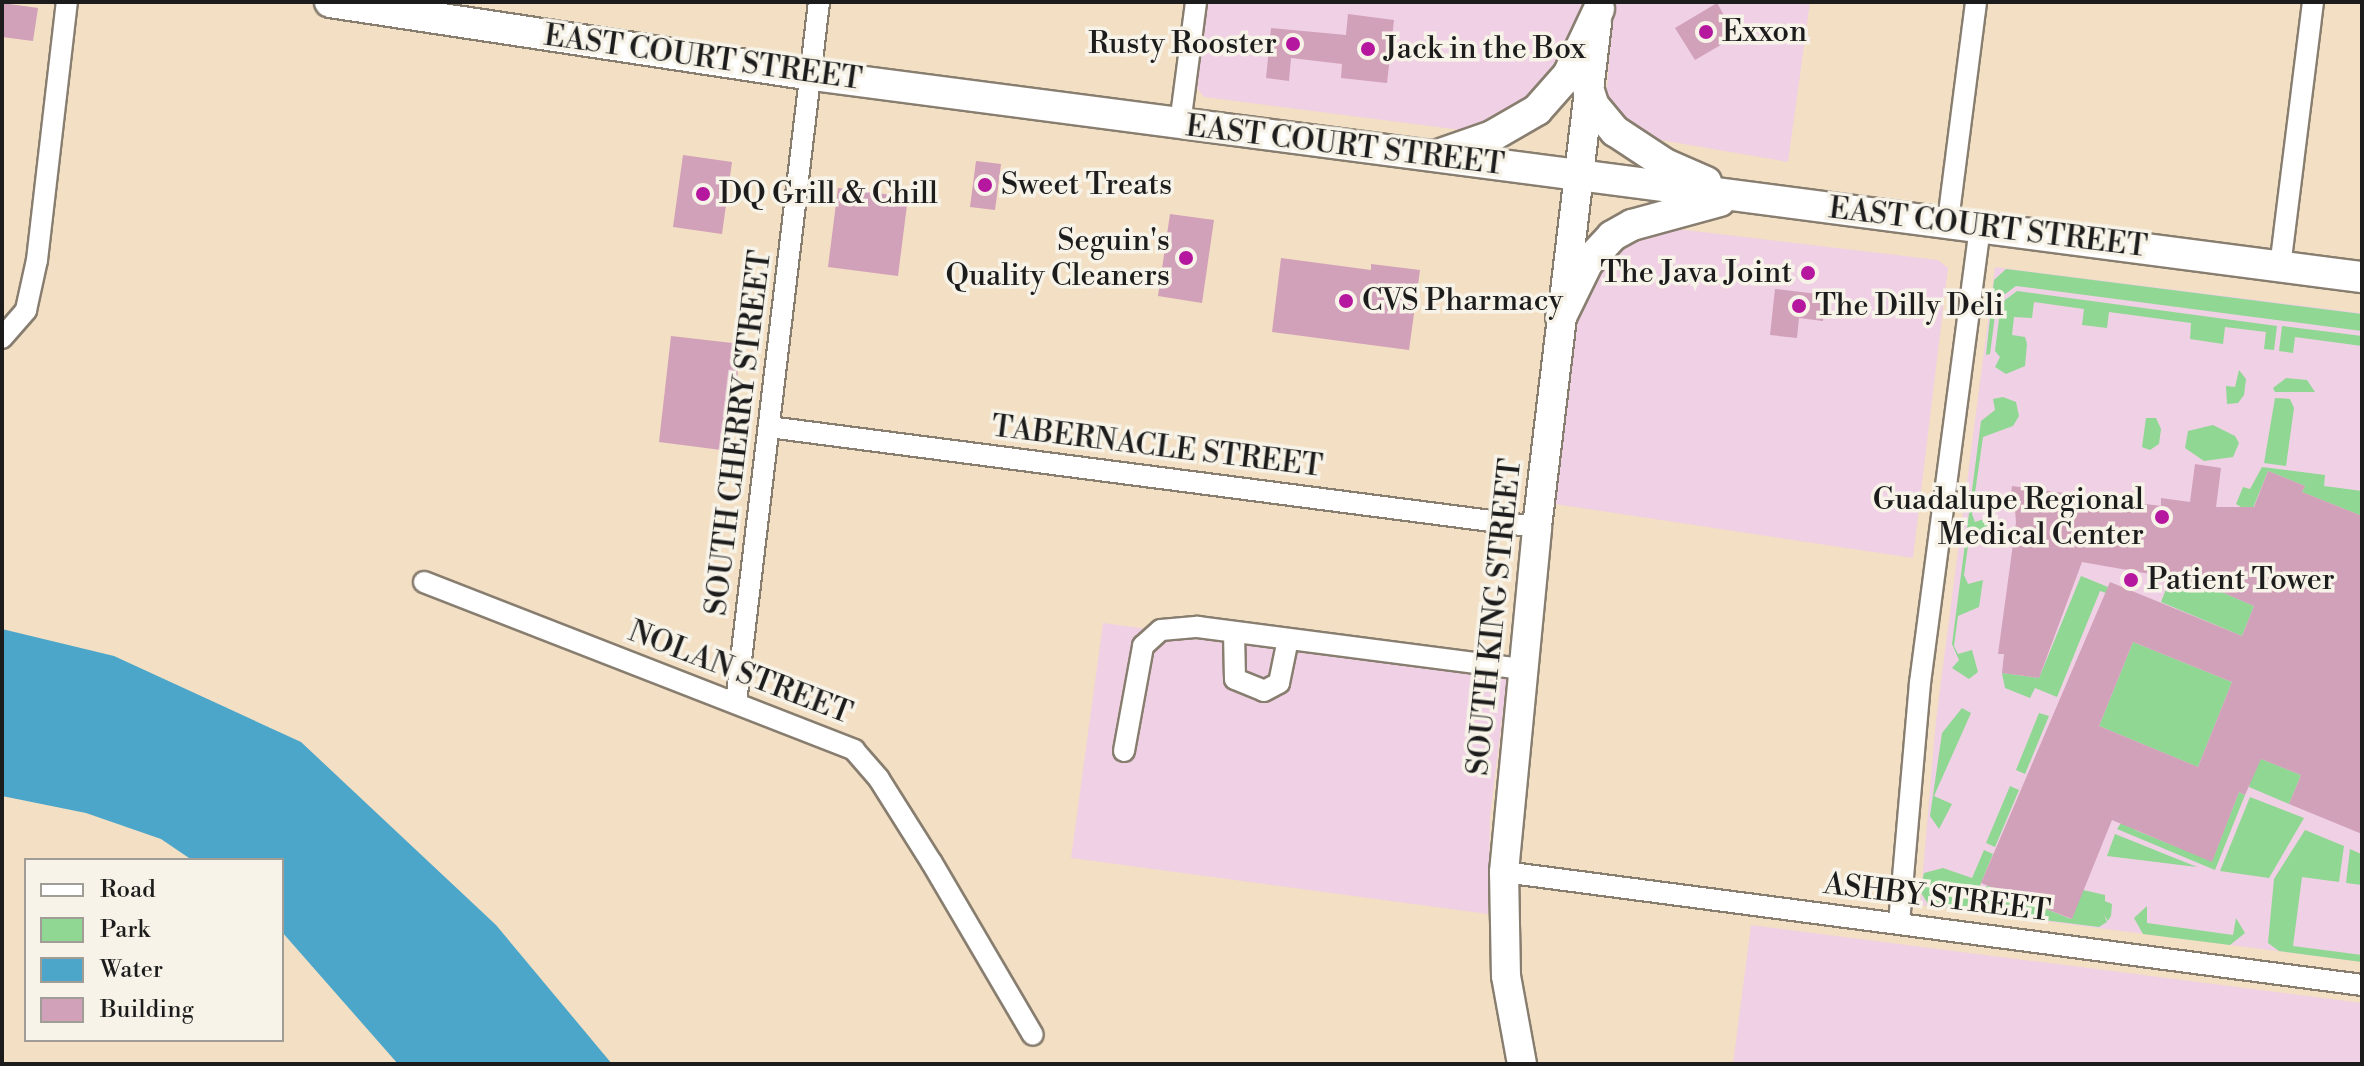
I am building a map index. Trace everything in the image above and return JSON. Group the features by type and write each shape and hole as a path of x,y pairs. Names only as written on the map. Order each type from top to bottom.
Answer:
{"main road":[{"name":"EAST COURT STREET","path":"330,2 812,75 2362,277"},
{"name":"SOUTH KING STREET","path":"1522,1064 1506,976 1504,872 1537,527 1599,6"},
{"path":"1431,157 1492,136 1537,110 1568,75 1599,6"},
{"path":"1588,88 1605,121 1634,145 1742,197"},
{"path":"1561,317 1588,262 1612,236 1632,225 1742,197"}],"street":[{"path":"2,338 26,310 39,249 67,2"},
{"name":"SOUTH CHERRY STREET","path":"736,702 819,2"},
{"path":"1180,124 1196,2"},
{"path":"1948,221 1976,2"},
{"path":"2280,267 2313,2"},
{"path":"1899,923 1920,683 1980,225"},
{"name":"TABERNACLE STREET","path":"769,427 1537,527"},
{"name":"NOLAN STREET","path":"424,582 854,750 887,791 1033,1035"},
{"path":"1124,751 1143,646 1161,630 1234,632 1522,669"},
{"path":"1234,632 1235,679 1264,691 1279,683 1288,639"},
{"name":"ASHBY STREET","path":"1504,872 2362,985"}],"shaded area":[{"path":"1204,2 1582,2 1570,55 1530,106 1469,131 1204,97 1193,83"},
{"path":"1614,2 1810,2 1788,162 1637,136 1606,98"},
{"path":"1669,228 1938,260 1948,268 1913,558 1555,504 1579,305 1613,247"},
{"name":"Guadalupe Regional Medical Center","path":"1995,267 2362,313 2362,962 1920,905 1936,720"},
{"path":"1103,623 1507,678 1490,817 1488,914 1071,858"},
{"path":"1751,925 2362,1003 2362,1064 1733,1064"}],"green space":[{"path":"2006,269 2362,314 2362,331 2016,286 1997,300 1990,354 1986,355 1994,280"},
{"path":"2017,291 2277,326 2274,350 2264,349 2266,332 2225,327 2223,344 2190,339 2191,323 2109,312 2107,328 2082,325 2084,309 2034,302 2032,318 2014,317 2012,335 2025,337 2027,344 2025,366 2006,374 1995,367 2000,357 1995,351 2001,303"},
{"path":"2282,326 2362,336 2362,346 2295,337 2293,353 2279,351"},
{"path":"2239,370 2246,379 2244,395 2238,403 2227,404 2226,386 2235,387"},
{"path":"2286,378 2307,380 2315,392 2275,392 2273,388"},
{"path":"2003,397 2016,402 2019,416 2013,426 1983,437 1972,514 1975,522 1990,517 1989,536 1968,546 1964,575 1968,584 1983,580 1979,607 1958,616 1954,646 1958,654 1972,650 1978,672 1969,679 1952,668 1959,660 1952,644 1981,421 1995,410 1993,399"},
{"path":"2275,398 2290,399 2294,408 2286,466 2264,463"},
{"path":"2146,418 2156,418 2161,429 2159,444 2150,450 2142,447"},
{"path":"2213,425 2235,436 2239,443 2233,457 2204,461 2185,448 2188,431"},
{"path":"2262,467 2325,475 2324,486 2362,491 2362,516 2302,492 2305,486 2268,471 2251,513 2236,504 2243,487 2250,489"},
{"path":"2081,576 2108,587 2106,593 2100,591 2057,697 2035,688 2030,698 2005,688 2002,673 2039,678"},
{"path":"2171,577 2201,583 2254,606 2242,636 2161,602"},
{"path":"2133,642 2232,682 2198,767 2099,726"},
{"path":"1962,708 1971,713 1934,796 1952,804 1939,829 1930,816 1942,733"},
{"path":"2039,713 2049,716 2025,774 2016,770"},
{"path":"2254,756 2301,775 2289,804 2249,787"},
{"path":"2010,786 2019,790 1995,847 1986,843"},
{"path":"2239,792 2245,795 2215,870 2117,829 2131,808 2135,830 2212,861"},
{"path":"2250,797 2304,818 2269,878 2220,871"},
{"path":"2305,830 2344,846 2339,882 2302,877 2293,946 2362,955 2362,962 2279,951 2268,943 2274,879"},
{"path":"2115,834 2197,867 2107,856"},
{"path":"2350,849 2361,854 2362,885 2346,883"},
{"path":"1984,850 1993,854 1972,905 1966,911 1928,904 1920,891 1924,873 1943,868 1972,878"},
{"path":"1987,885 2071,919 2083,890 2105,895 2105,901 2112,904 2111,916 2108,921 2104,915 2107,922 2099,927 1980,912"},
{"path":"2147,906 2147,923 2233,935 2236,918 2245,933 2230,945 2143,934 2134,918"}],"water":[{"path":"2,629 114,656 301,742 496,925 612,1064 398,1064 284,934 284,858 189,858 161,839 86,813 2,796"}],"building":[{"path":"2,3 38,8 33,41 2,37"},
{"name":"Exxon","path":"1717,3 1736,36 1695,60 1675,28"},
{"path":"1348,14 1394,20 1387,83 1341,78 1342,64 1291,58 1289,81 1266,78 1271,28 1346,35"},
{"name":"DQ Grill & Chill","path":"683,155 732,162 722,234 673,227"},
{"name":"Sweet Treats","path":"976,161 1001,164 995,210 970,207"},
{"path":"838,188 908,197 898,276 828,267"},
{"name":"Seguin's Quality Cleaners","path":"1170,214 1214,220 1202,303 1158,296"},
{"name":"CVS Pharmacy","path":"1281,258 1371,270 1371,264 1420,270 1409,350 1272,332"},
{"name":"The Dilly Deli","path":"1775,289 1826,295 1823,321 1799,318 1797,338 1770,335"},
{"path":"671,336 741,344 729,451 659,442"},
{"path":"2195,464 2221,468 2216,507 2254,507 2268,471 2305,486 2302,492 2362,516 2362,834 2289,804 2301,775 2261,759 2245,795 2239,792 2212,862 2112,820 2072,919 1981,883 2110,582 2242,636 2254,606 2201,583 2082,562 2039,678 2002,673 2004,654 1998,654 2016,522 2015,509 2009,508 2012,486 2161,506 2161,498 2190,502","holes":["2133,642 2232,682 2198,767 2099,726"]}],"place":[{"name":"Exxon","path":"1706,32"},
{"name":"Rusty Rooster","path":"1293,44"},
{"name":"Jack in the Box","path":"1368,49"},
{"name":"Sweet Treats","path":"985,185"},
{"name":"DQ Grill & Chill","path":"703,194"},
{"name":"Seguin's Quality Cleaners","path":"1186,258"},
{"name":"The Java Joint","path":"1808,273"},
{"name":"CVS Pharmacy","path":"1346,301"},
{"name":"The Dilly Deli","path":"1799,306"},
{"name":"Guadalupe Regional Medical Center","path":"2162,517"},
{"name":"Patient Tower","path":"2131,580"}]}
